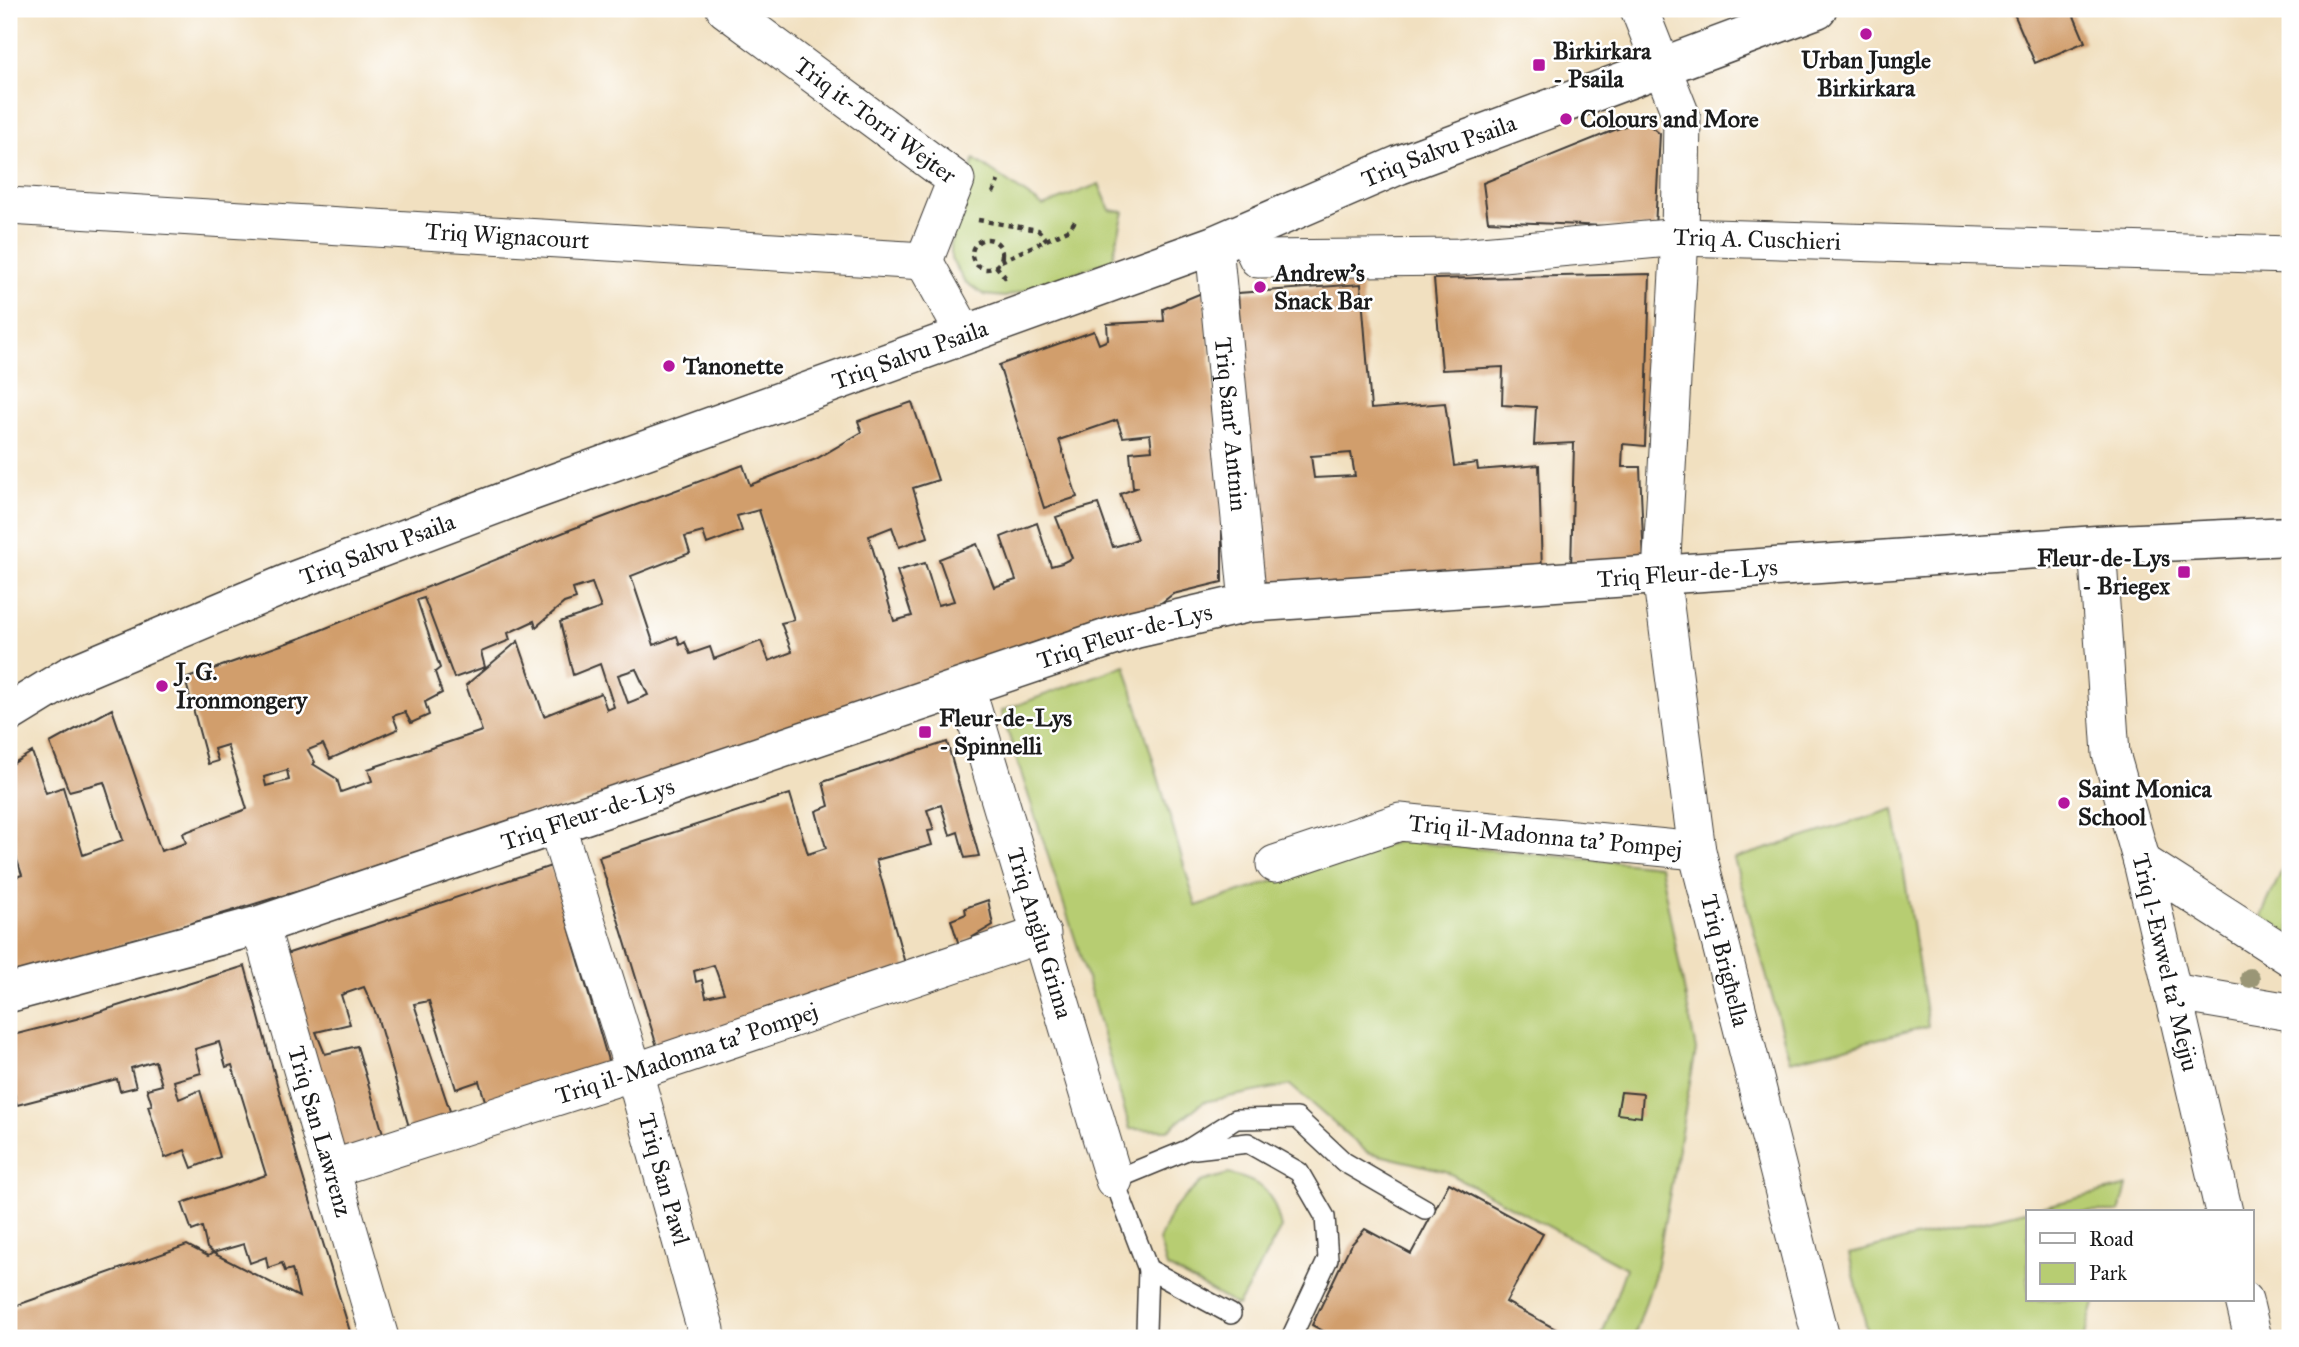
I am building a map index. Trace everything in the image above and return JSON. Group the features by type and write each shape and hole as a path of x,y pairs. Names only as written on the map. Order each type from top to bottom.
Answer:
{"main road":[{"name":"Triq Salvu Psaila","path":"9,713 71,675 296,580 1229,238 1399,165 1817,9"},
{"name":"Triq Fleur-de-Lys","path":"9,993 260,925 557,827 1135,629 1248,604 2097,545 2290,536"}],"street":[{"name":"Triq it-Torri Wejter","path":"725,9 956,180 924,261"},
{"name":"Triq Brigħella","path":"1639,9 1664,66 1682,118 1680,237 1661,575 1697,851 1821,1338"},
{"name":"Triq Wignacourt","path":"9,206 924,261"},
{"name":"Triq A. Cuschieri","path":"1229,238 1258,260 1459,257 1680,237 2290,255"},
{"name":"Triq Sant' Antnin","path":"1229,238 1248,604"},
{"path":"924,261 964,333"},
{"name":"Triq l-Ewwel ta' Mejju","path":"2097,545 2111,754 2142,862 2224,1210"},
{"name":"Triq Anġlu Grima","path":"967,687 1114,1180"},
{"name":"Triq il-Madonna ta' Pompej","path":"1275,864 1400,822 1697,851"},
{"name":"Triq San Pawl","path":"557,827 634,1072 698,1336"},
{"path":"2142,862 2290,957"},
{"name":"Triq San Lawrenz","path":"260,925 380,1338"},
{"name":"Triq il-Madonna ta' Pompej","path":"331,1169 634,1072 1042,934"},
{"path":"2172,992 2290,1012"},
{"path":"2244,1302 2253,1338"}],"lane":[{"path":"1142,1338 1146,1331 1148,1269 1114,1180 1187,1150 1236,1119 1297,1118 1344,1162 1425,1209"},
{"path":"1187,1150 1248,1143 1299,1172 1325,1217 1328,1259 1291,1338"},
{"path":"1148,1269 1231,1314"}],"path":[{"path":"1000,261 1001,251 997,243 988,240 975,246 973,255 979,267 989,269 1000,261 1070,229 1077,217"},
{"path":"969,222 982,220 1038,230 1047,240"}],"green space":[{"path":"974,159 1043,206 1099,184 1110,210 1124,212 1112,260 1005,297 984,295 964,281 951,259 951,244"},
{"path":"1125,665 1196,906 1399,841 1660,866 1696,1050 1655,1274 1634,1338 1601,1338 1626,1268 1445,1171 1367,1152 1290,1085 1203,1102 1168,1130 1130,1129 1078,948 1001,711"},
{"path":"1894,809 1928,1026 1790,1061 1734,859"},
{"path":"2290,853 2290,935 2261,916"},
{"path":"1228,1174 1250,1181 1265,1190 1281,1228 1238,1306 1167,1267 1159,1240 1173,1209 1201,1182"},
{"path":"2127,1186 2121,1210 2029,1210"},
{"path":"2026,1211 2026,1302 2094,1302 2084,1338 1869,1338 1849,1254"}],"building":[{"path":"2012,9 2071,9 2085,42 2035,63"},
{"path":"1642,119 1660,134 1655,228 1488,221 1483,183"},
{"path":"1650,274 1645,446 1623,444 1622,467 1640,467 1644,564 1571,571 1574,443 1534,445 1536,407 1502,405 1503,367 1442,370 1434,279"},
{"path":"1361,284 1371,409 1445,403 1454,466 1477,463 1478,470 1539,465 1542,573 1265,593 1246,419 1238,293","holes":["1351,453 1355,476 1314,478 1311,456"]},
{"path":"1204,292 1222,479 1222,582 1173,594 1147,614 364,874 274,898 9,979 9,879 22,875 15,854 9,855 9,766 32,752 46,793 63,787 83,855 123,840 104,782 69,791 50,743 112,709 161,851 186,843 183,833 247,809 227,745 214,749 218,761 208,764 185,679 301,638 572,529 743,465 750,485 816,459 862,432 858,421 912,402 938,480 913,488 928,537 899,547 892,527 869,536 894,621 912,616 897,571 925,563 938,605 954,601 939,559 977,544 994,587 1016,580 1001,537 1037,523 1051,566 1072,558 1056,517 1077,510 1098,504 1113,547 1137,539 1120,494 1139,487 1133,488 1130,452 1152,450 1150,434 1123,437 1117,420 1059,440 1077,497 1044,508 999,365 1094,331 1099,344 1108,340 1107,324 1164,321 1163,309","holes":["759,510 794,620 781,623 792,652 769,661 761,641 714,659 710,647 690,654 685,642 680,645 677,636 654,645 631,576 690,553 685,537 703,532 707,544 742,531 737,516","592,583 601,608 560,622 573,675 600,664 614,707 607,710 601,693 544,716 518,641 466,685 482,731 368,769 372,781 341,792 337,779 313,764 315,762 308,750 323,744 330,759 398,729 393,716 405,712 411,723 429,715 425,702 442,693 435,672 440,668 417,600 424,598 454,678 485,667 481,652 510,640 508,633 534,621 536,627 564,603 576,599 573,589","636,669 648,695 628,703 618,675","287,770 289,780 266,786 264,777"]},
{"path":"947,742 979,856 965,858 958,832 950,835 941,805 927,810 934,830 928,831 932,845 876,860 906,967 659,1053 599,857 790,794 808,854 826,848 816,811 829,806 823,782","holes":["714,965 724,993 706,997 702,980 696,982 694,971"]},
{"path":"551,866 610,1067 487,1107 479,1081 456,1089 429,1001 414,1004 453,1120 411,1134 377,1016 364,987 341,995 350,1024 316,1032 325,1054 357,1046 385,1140 334,1156 277,957"},
{"path":"988,900 993,925 959,945 951,920 966,914 965,908"},
{"path":"245,966 299,1164 352,1338 9,1338 9,1308 187,1245 208,1256 213,1253 207,1248 202,1227 192,1231 182,1203 266,1175 232,1065 226,1067 219,1042 195,1049 201,1073 174,1081 179,1099 200,1090 220,1157 192,1168 185,1150 165,1158 148,1106 152,1105 147,1089 162,1085 155,1061 131,1068 136,1087 120,1091 117,1079 17,1105 9,1073 9,1036 76,1019","holes":["244,1244 250,1263 266,1257 268,1268 282,1263 285,1271 292,1269 299,1297 213,1253"]},
{"path":"1621,1092 1643,1094 1641,1117 1617,1114"},
{"path":"1449,1183 1543,1234 1506,1302 1572,1338 1336,1338 1312,1325 1350,1246 1365,1229 1411,1254"}],"place":[{"name":"Urban Jungle Birkirkara","path":"1866,34"},
{"name":"Birkirkara - Psaila","path":"1539,65"},
{"name":"Colours and More","path":"1566,119"},
{"name":"Andrew's Snack Bar","path":"1260,287"},
{"name":"Tanonette","path":"669,366"},
{"name":"Fleur-de-Lys - Briegex","path":"2184,572"},
{"name":"J. G. Ironmongery","path":"162,686"},
{"name":"Fleur-de-Lys - Spinnelli","path":"925,732"},
{"name":"Saint Monica School","path":"2064,803"}]}
